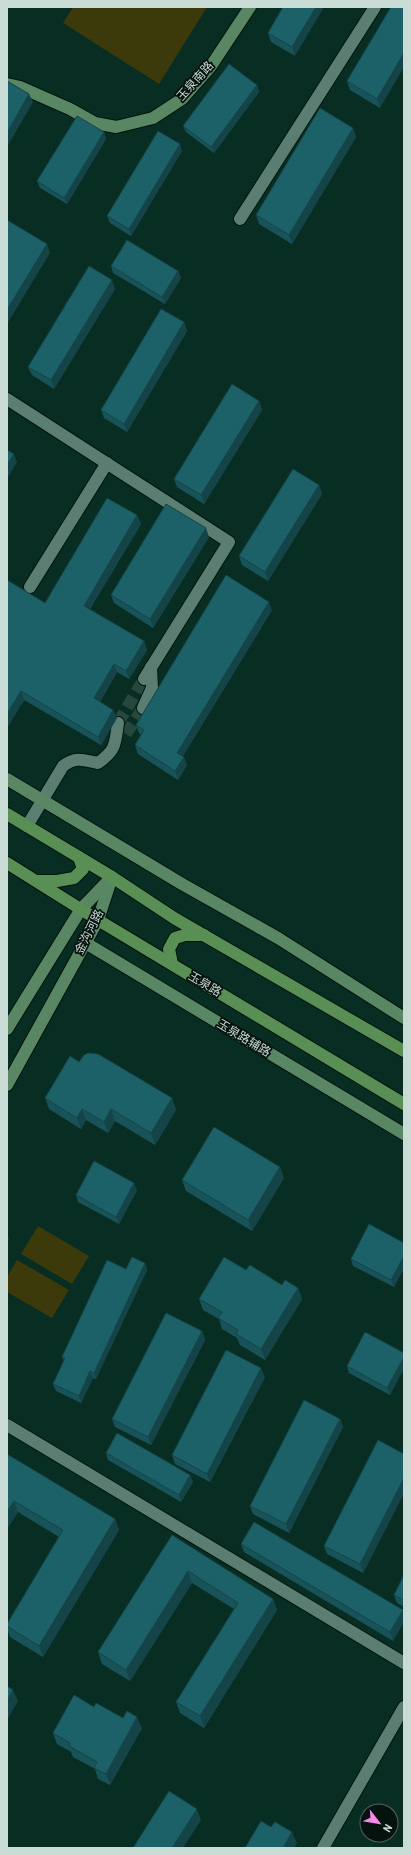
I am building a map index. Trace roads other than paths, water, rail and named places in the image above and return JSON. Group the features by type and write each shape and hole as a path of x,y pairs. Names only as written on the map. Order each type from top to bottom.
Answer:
{"main road":[{"path":"7,814 112,877 174,918 404,1051"},
{"path":"36,880 57,881 74,878 83,869 79,857"},
{"name":"玉泉路","path":"7,863 98,920 404,1104"},
{"path":"172,964 169,949 175,938 185,935 205,936"}],"street":[{"name":"玉泉南路","path":"7,84 20,87 70,109 95,123 116,127 153,118 182,99 211,66 250,7"},
{"path":"240,219 375,7"},
{"path":"7,399 229,542 144,679"},
{"path":"30,587 107,463"},
{"path":"143,708 152,688 151,667"},
{"path":"26,826 63,766 72,759 82,759 98,763 110,754 115,744 118,723"},
{"path":"115,744 126,734"},
{"path":"7,779 182,884 278,938 404,1018"},
{"name":"金沟河路","path":"7,1029 81,909 112,877"},
{"name":"金沟河路","path":"7,1086 84,942 98,920 112,877"},
{"name":"玉泉路辅路","path":"84,942 404,1134"},
{"path":"7,1424 404,1663"},
{"path":"323,1848 404,1707"}],"tunnel":[{"path":"118,723 144,679"},
{"path":"126,734 143,708"}]}
